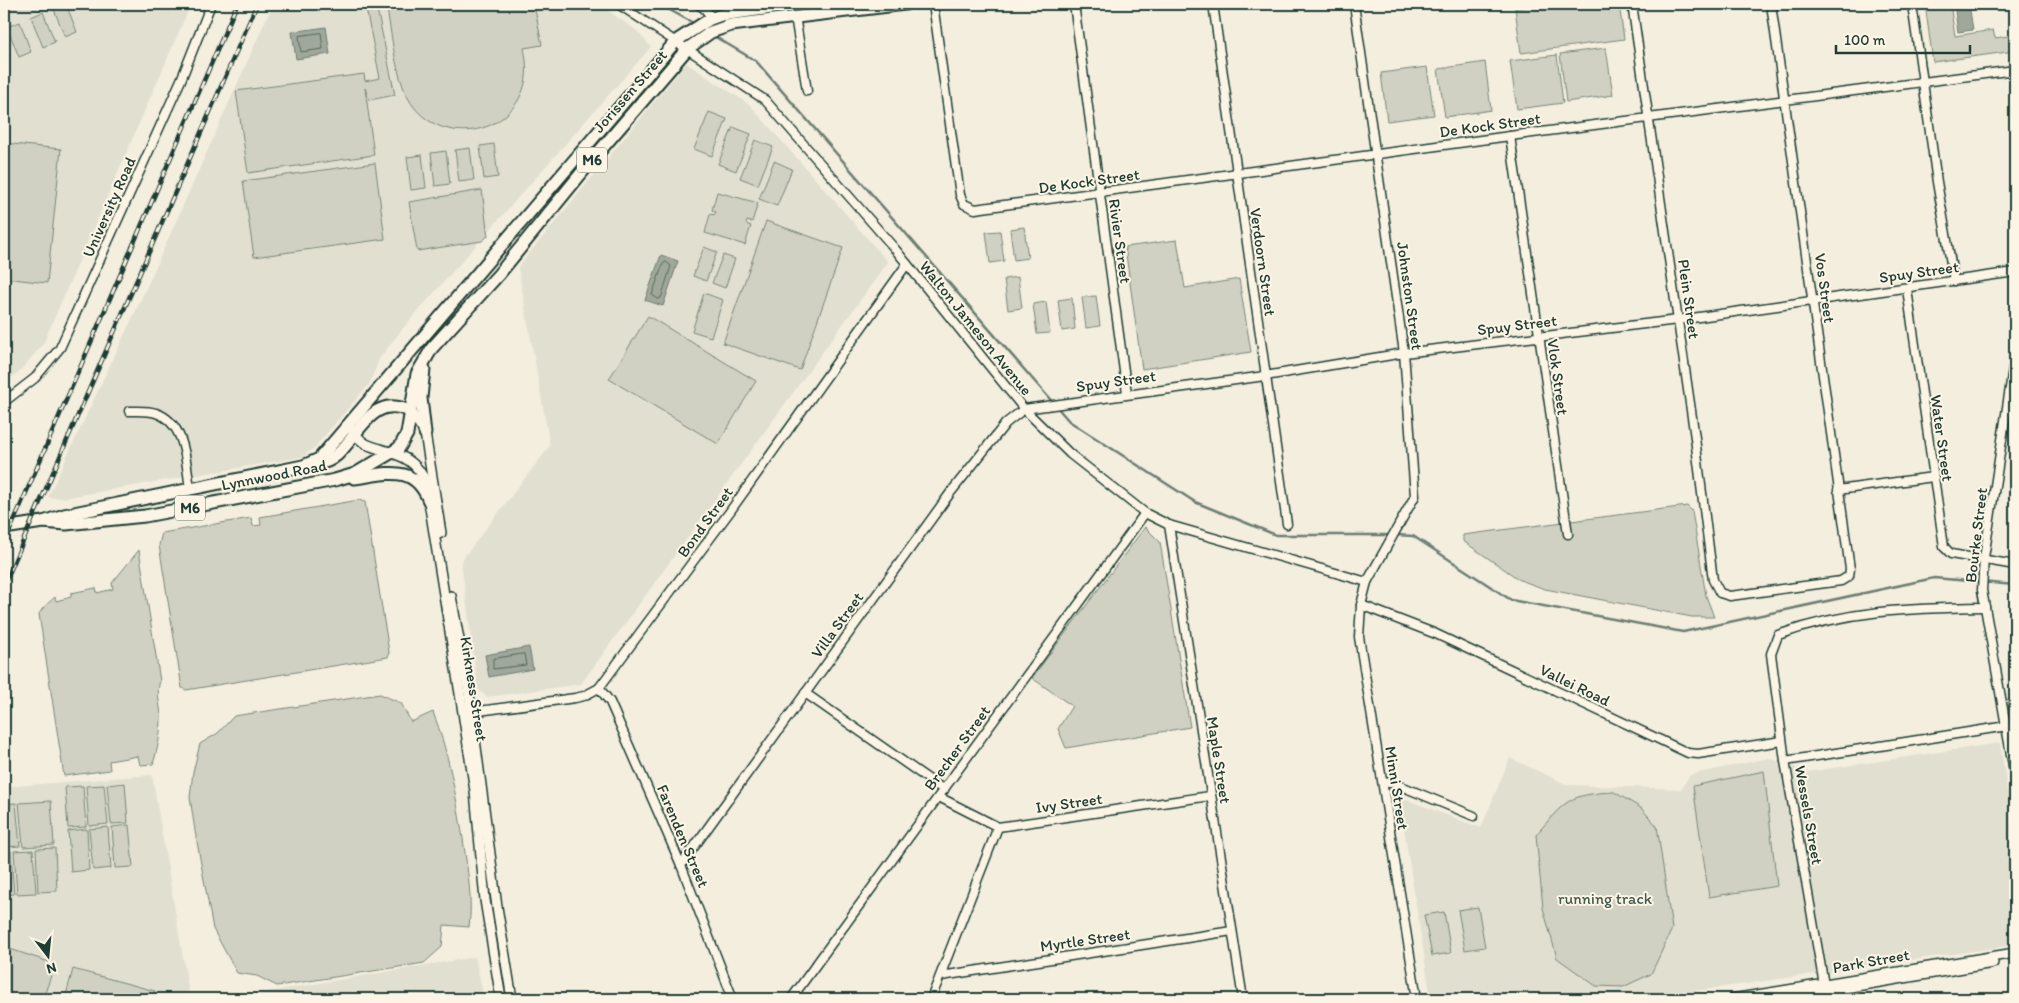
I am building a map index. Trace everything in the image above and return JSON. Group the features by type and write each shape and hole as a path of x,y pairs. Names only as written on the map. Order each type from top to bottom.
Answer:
{"main road":[{"name":"Jorissen Street","path":"418,343 614,111 711,18 744,11 795,7 904,4"},
{"name":"Jorissen Street","path":"432,348 499,274 684,43 722,28 795,7"},
{"path":"487,263 499,274"},
{"name":"Lynnwood Road","path":"4,528 43,522 313,463 352,430 418,343"},
{"name":"Lynnwood Road","path":"43,522 66,524 145,516 335,480 355,474 394,453 402,444 407,434 414,385 419,368 432,348"},
{"path":"424,360 421,398 425,433"},
{"path":"352,430 376,412 390,408 411,412"},
{"path":"335,480 404,474 417,480 424,488 430,500"}],"street":[{"name":"University Road","path":"4,402 35,378 60,348 212,4"},
{"name":"Walton Jameson Avenue","path":"618,4 684,43 765,100 907,264 1024,409 1070,454 1145,513 1168,525 1368,582"},
{"path":"698,4 706,9 711,18"},
{"name":"De Kock Street","path":"934,4 960,195 963,202 969,207 990,209 1510,136 2015,70"},
{"name":"Rivier Street","path":"1074,4 1127,393"},
{"name":"Verdoorn Street","path":"1213,4 1287,524"},
{"name":"Johnston Street","path":"1354,4 1404,353 1416,496 1368,582"},
{"name":"Plein Street","path":"1632,4 1715,587 1723,596 1840,581 1849,576"},
{"name":"Vos Street","path":"1771,4 1849,561 1849,576"},
{"path":"1912,4 1937,182 1954,281"},
{"path":"795,7 807,91"},
{"name":"Vlok Street","path":"1510,136 1568,534"},
{"name":"Bond Street","path":"599,688 907,264"},
{"name":"Spuy Street","path":"1024,409 1043,404 1265,376 1404,353 1678,320 1813,300 1907,289 2015,272"},
{"name":"Water Street","path":"1907,289 1941,531 1947,552 1984,558"},
{"name":"Bourke Street","path":"2015,355 1984,558 1982,590 2015,777"},
{"name":"Villa Street","path":"681,865 986,446 1006,422 1024,409"},
{"path":"129,410 155,413 166,418 176,429 181,438 190,489"},
{"name":"Kirkness Street","path":"411,412 425,433 472,712 497,907 512,999"},
{"name":"Kirkness Street","path":"352,430 366,443 394,453 418,466 426,483 465,725 478,822 485,900 501,999"},
{"path":"1838,490 1933,476"},
{"name":"Brecher Street","path":"790,999 1145,513"},
{"name":"Maple Street","path":"1168,525 1242,999"},
{"path":"1984,558 2015,565"},
{"name":"Minni Street","path":"1368,582 1361,605 1359,622 1361,652 1417,999"},
{"name":"Vallei Road","path":"1361,605 1436,634 1688,753 1698,754 1782,741"},
{"name":"Wessels Street","path":"1826,992 1782,741 1771,654 1778,635 1819,621 1847,615 1908,608 1985,607"},
{"path":"462,706 472,712 575,698 584,696 599,688"},
{"name":"Farenden Street","path":"599,688 610,702 681,865 733,999"},
{"path":"805,693 942,793 998,827 931,999"},
{"path":"465,725 472,712"},
{"path":"1785,761 2007,726"},
{"path":"1383,782 1396,784 1474,816"},
{"path":"483,791 482,810 478,822 490,845"},
{"name":"Ivy Street","path":"998,827 1210,796"},
{"name":"Myrtle Street","path":"941,976 1232,931"},
{"name":"Park Street","path":"1732,999 1826,992 2015,953"},
{"name":"Park Street","path":"1779,999 2015,959"}],"shaded area":[{"path":"4,4 191,4 43,344 18,373 4,382"},
{"path":"273,4 598,4 636,30 651,47 403,328 379,359 370,383 314,448 302,457 62,498 48,497 145,291"},
{"path":"686,63 750,105 888,262 581,684 487,697 478,689 461,561 550,446 518,267"},
{"path":"2000,743 2015,843 2015,945 1640,999 1431,999 1399,797 1481,828 1510,758 1568,785 1681,789 1690,775 1769,758 1807,772"},
{"path":"152,775 190,999 4,999 4,787"},
{"path":"475,957 484,999 243,999 244,996"}],"green space":[{"path":"66,4 77,32 65,37 53,7"},
{"path":"365,4 376,4 395,95 369,100 365,88 374,155 248,173 236,91 364,74 365,81 380,78"},
{"path":"386,4 534,4 542,45 524,48 526,80 515,105 503,117 489,126 473,130 441,127 427,119 414,107 402,85"},
{"path":"1545,4 1619,4 1624,39 1521,53 1515,8"},
{"path":"1925,4 1950,4 1955,36 1993,30 1995,38 2015,35 2015,51 1933,62"},
{"path":"43,12 55,42 43,47 31,17"},
{"path":"20,22 31,52 19,57 7,27"},
{"path":"1606,48 1613,95 1566,102 1560,54"},
{"path":"1557,55 1563,103 1517,109 1510,61"},
{"path":"1485,62 1491,110 1445,117 1438,69"},
{"path":"1427,67 1434,115 1387,121 1381,73"},
{"path":"709,112 727,119 712,156 694,149"},
{"path":"733,127 751,134 736,171 718,164"},
{"path":"755,140 773,147 758,185 740,178"},
{"path":"4,143 61,149 47,283 4,278"},
{"path":"494,144 498,177 484,179 480,146"},
{"path":"470,148 474,180 459,182 455,150"},
{"path":"446,151 450,184 435,186 431,153"},
{"path":"422,155 426,188 411,190 407,157"},
{"path":"774,161 792,169 777,206 759,199"},
{"path":"375,163 385,239 254,257 243,181"},
{"path":"482,190 488,236 482,241 417,251 409,202"},
{"path":"717,192 758,203 752,222 747,221 746,224 751,226 745,245 705,233 710,214 714,215 716,212 712,210"},
{"path":"766,221 843,248 800,370 723,343"},
{"path":"1024,227 1028,258 1014,260 1010,229"},
{"path":"1000,231 1004,261 990,263 986,232"},
{"path":"1177,240 1185,288 1239,279 1251,352 1142,369 1125,247"},
{"path":"704,247 717,252 706,281 693,276"},
{"path":"723,255 735,259 725,288 712,283"},
{"path":"1018,277 1022,308 1008,310 1004,279"},
{"path":"704,293 723,300 711,337 692,331"},
{"path":"1096,296 1100,326 1086,328 1082,297"},
{"path":"1072,298 1075,329 1062,331 1058,300"},
{"path":"1046,302 1050,333 1037,334 1033,304"},
{"path":"648,316 756,381 718,444 609,379"},
{"path":"359,500 365,502 389,652 388,657 186,690 182,688 159,545 162,533 251,518 253,526 261,525 260,517"},
{"path":"1687,506 1692,511 1706,596 1714,617 1692,617 1545,589 1520,580 1463,541 1463,535"},
{"path":"1145,527 1160,542 1190,727 1066,748 1058,729 1072,706 1032,678"},
{"path":"139,550 160,681 158,694 161,716 160,728 153,764 140,765 138,756 109,761 110,770 64,776 39,614 55,597 56,601 71,597 71,593 96,588 97,593 113,589 112,583"},
{"path":"380,694 401,703 411,722 433,712 439,727 455,791 469,883 469,927 444,925 442,947 424,963 277,986 257,976 237,973 213,929 195,831 190,797 193,772 200,744 218,733 234,716"},
{"path":"1764,771 1777,886 1709,897 1693,786"},
{"path":"125,783 128,823 111,824 107,785"},
{"path":"104,785 108,824 89,826 86,786"},
{"path":"83,786 86,827 68,828 65,787"},
{"name":"running track","path":"1614,792 1641,808 1657,826 1672,929 1651,974 1623,987 1596,986 1557,958 1543,908 1536,835 1561,807 1569,802 1586,795"},
{"path":"51,801 54,845 23,847 19,803"},
{"path":"16,803 20,846 4,847 4,804"},
{"path":"129,825 133,867 115,868 112,827"},
{"path":"108,827 111,868 93,870 89,829"},
{"path":"87,829 89,870 71,872 68,831"},
{"path":"55,848 57,891 38,892 36,849"},
{"path":"33,850 36,893 17,894 14,851"},
{"path":"4,851 11,851 14,894 4,895"},
{"path":"1478,907 1485,947 1465,950 1458,910"},
{"path":"1444,912 1451,953 1432,956 1424,915"},
{"path":"4,947 55,964 43,999 4,999"},
{"path":"73,969 155,991 152,999 65,999"}],"water":[{"path":"1954,4 1969,4 1973,30 1958,32"},
{"path":"326,27 330,54 296,59 292,32"},
{"path":"661,255 678,261 663,306 645,300"},
{"path":"529,647 533,669 489,677 485,655"}],"waterway":[{"path":"659,4 695,24"},
{"path":"712,35 756,61 1069,421 1195,502 1276,535 1391,535"},
{"path":"1396,535 1413,536 1511,600 1683,632 1934,578 2015,585"}],"railway":[{"path":"4,544 237,4"},
{"path":"4,585 257,4"}]}
